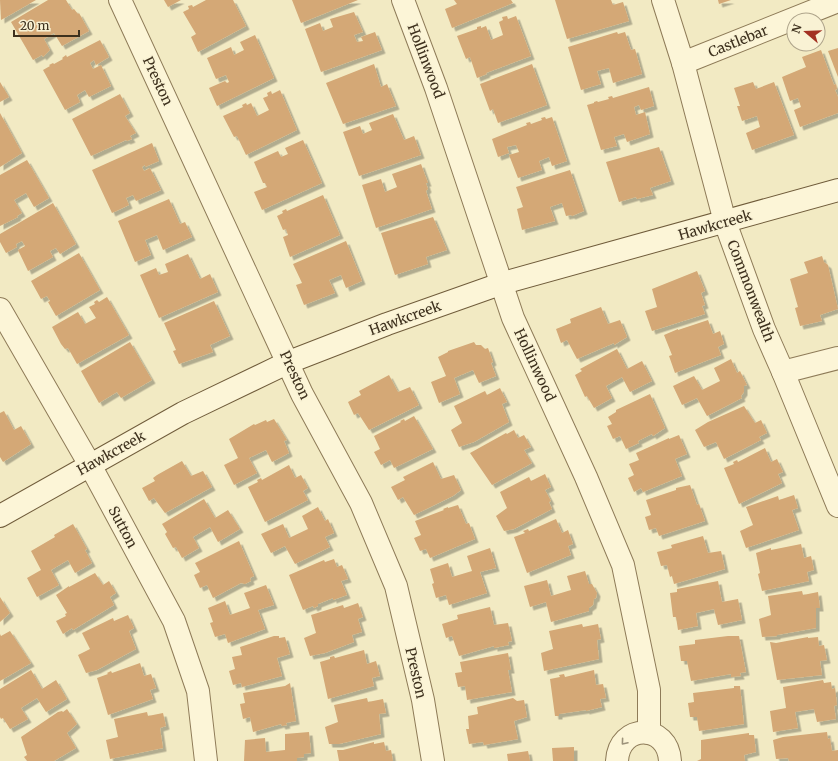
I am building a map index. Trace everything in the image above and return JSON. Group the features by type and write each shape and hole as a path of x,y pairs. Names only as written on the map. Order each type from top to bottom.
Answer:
{"street":[{"name":"Preston","path":"120,0 289,362 302,394 361,504 396,586 423,700 433,761"},
{"name":"Hollinwood","path":"402,0 436,88 503,283 513,318 586,477 622,565 649,690 649,733"},
{"name":"Commonwealth","path":"663,0 683,63 725,222 764,329 784,372 838,506"},
{"name":"Castlebar","path":"683,63 838,1"},
{"name":"Hawkcreek","path":"0,516 183,413 289,362 387,324 503,283 838,190"},
{"name":"Sutton","path":"0,309 90,465 174,621 198,691 206,761"},
{"path":"784,372 838,358"},
{"path":"617,761 617,753 626,739 641,732 658,736 665,743 669,751 670,761"}],"building":[{"path":"0,0 36,0 1,20"},
{"path":"48,0 66,0 72,10 74,9 78,14 79,13 89,31 62,46 54,33 44,39 50,50 43,57 42,55 33,60 11,22"},
{"path":"164,0 181,0 168,7"},
{"path":"206,0 233,0 246,26 198,52 191,37 196,34 183,12 189,9 188,6 192,5 193,7"},
{"path":"292,0 358,0 301,23"},
{"path":"454,0 511,0 513,3 452,28 445,9 457,4"},
{"path":"555,0 611,0 613,5 623,2 629,21 567,39"},
{"path":"718,0 731,0 719,4"},
{"path":"354,12 363,32 354,35 357,42 363,41 361,37 375,32 382,50 321,72 305,29 320,23 323,31 333,27 330,19"},
{"path":"507,16 508,19 516,16 531,56 486,73 487,74 477,78 470,57 466,59 457,36 477,29 477,27 481,26 481,28 486,26 491,40 503,35 499,22 503,20 502,17"},
{"path":"617,32 618,34 625,32 631,50 635,49 642,74 613,83 609,68 597,71 601,84 581,90 568,47"},
{"path":"255,35 274,78 217,106 209,88 225,81 227,83 229,82 226,75 216,79 207,58 231,47 234,55 244,50 240,42"},
{"path":"100,40 109,57 96,65 94,60 90,63 93,69 101,65 111,86 89,97 85,90 77,95 80,102 65,110 43,70 50,66 49,65 63,59 62,58 66,55 67,57"},
{"path":"838,48 838,77 828,51"},
{"path":"816,52 822,52 834,85 836,84 837,89 835,90 838,97 838,113 800,127 794,110 801,107 798,98 790,101 782,77 806,67 802,57"},
{"path":"374,64 381,87 387,84 396,106 343,124 326,83"},
{"path":"532,64 547,105 498,123 493,109 490,111 480,84"},
{"path":"0,82 9,97 0,102"},
{"path":"753,82 756,89 774,82 794,135 752,150 746,133 760,127 757,116 742,121 737,106 740,106 734,88"},
{"path":"649,87 654,106 641,110 639,105 634,107 636,115 645,112 650,134 627,142 624,134 614,137 617,146 601,150 587,105 597,101 609,99 608,97 612,96 613,98"},
{"path":"280,90 297,130 246,155 237,136 234,137 223,116 243,107 242,105 246,103 247,105 251,103 257,116 269,110 263,98 268,96 267,93 271,91 272,94"},
{"path":"120,94 130,113 125,116 136,133 130,136 132,139 126,140 91,156 72,119"},
{"path":"0,113 22,153 0,167"},
{"path":"393,114 404,140 414,136 421,155 359,176 343,132 360,126 363,134 372,130 369,123"},
{"path":"545,117 546,119 552,117 567,161 552,166 549,157 539,161 542,170 518,178 509,155 519,152 516,145 507,147 509,153 498,157 492,139 527,125 526,123 530,122 531,124 542,120 541,118"},
{"path":"303,140 322,183 262,210 254,192 267,187 265,183 263,183 254,162 278,151 281,157 288,154 285,148"},
{"path":"152,143 159,161 142,167 144,171 150,168 161,190 136,201 133,195 126,198 129,205 112,213 92,170"},
{"path":"659,147 671,181 650,188 653,195 637,199 636,197 619,202 606,162"},
{"path":"27,160 49,198 34,207 26,193 14,200 22,213 17,216 18,217 0,226 0,175"},
{"path":"421,164 428,183 426,183 428,189 426,191 432,209 376,228 362,185 381,179 385,192 397,187 392,174"},
{"path":"570,170 584,211 572,216 566,216 562,203 550,207 555,221 522,230 517,209 523,207 516,187"},
{"path":"323,195 340,235 290,257 283,237 288,235 286,229 283,230 277,216 283,213 282,211 286,209 287,211"},
{"path":"169,199 180,224 185,222 192,237 163,250 157,235 145,240 151,255 135,262 118,221"},
{"path":"53,203 76,244 60,254 56,248 50,251 53,257 28,271 18,250 25,246 22,241 16,244 17,247 6,253 0,242 0,234"},
{"path":"433,217 447,250 426,257 428,264 395,275 381,233"},
{"path":"346,241 362,281 346,288 341,275 329,280 335,293 304,305 296,285 302,283 293,264"},
{"path":"79,253 100,290 56,316 48,302 50,301 47,296 41,299 31,281"},
{"path":"188,254 200,279 210,274 218,292 159,318 140,275 156,268 159,275 168,272 165,264"},
{"path":"822,256 824,262 828,265 838,309 820,315 822,321 800,326 795,308 798,307 790,279 808,273 804,262"},
{"path":"697,271 705,291 701,293 705,305 702,306 705,314 652,331 645,311 657,307 652,289"},
{"path":"107,297 129,335 77,364 68,348 65,349 61,344 52,327 78,312 85,324 96,318 89,307 95,304 94,302 97,300 99,302"},
{"path":"214,301 230,336 210,345 213,352 179,364 173,351 176,350 164,323"},
{"path":"601,307 608,324 620,320 627,337 614,345 614,343 577,359 567,340 561,343 556,329 571,323 570,319"},
{"path":"708,320 713,334 720,331 724,344 718,347 721,355 675,373 669,356 672,355 664,335"},
{"path":"130,342 152,380 121,398 117,392 99,403 81,371"},
{"path":"474,342 476,345 481,345 485,349 488,348 493,362 491,363 496,376 479,383 473,370 454,378 460,394 439,403 431,382 446,376 438,357 448,351"},
{"path":"617,349 627,369 642,361 652,381 630,392 622,377 606,386 612,398 594,408 587,396 585,397 575,375 582,371 580,369"},
{"path":"731,359 737,373 740,371 747,385 744,386 744,392 741,396 742,398 707,416 697,398 682,405 673,386 694,376 702,390 720,381 714,368"},
{"path":"389,375 398,392 410,387 419,405 369,430 358,413 354,415 348,402 361,395 359,391"},
{"path":"500,388 507,402 502,404 509,422 474,442 459,447 451,430 462,423 454,406 485,391 487,395"},
{"path":"650,394 665,428 653,436 652,434 638,441 639,443 626,449 620,436 613,439 607,426 612,424 608,417 616,412 616,410"},
{"path":"744,406 755,423 761,420 767,433 759,437 761,440 724,459 716,442 704,447 695,430 708,422"},
{"path":"4,411 14,430 21,426 31,444 3,462 0,457 0,413"},
{"path":"414,416 433,449 394,468 390,460 381,465 374,452 380,449 374,436 404,419 405,421"},
{"path":"274,419 287,440 284,441 289,453 272,462 266,450 249,458 257,473 234,485 224,465 238,458 229,439 254,424 255,425 266,420 267,422"},
{"path":"514,430 518,438 524,435 531,447 524,450 532,463 492,485 470,453"},
{"path":"679,435 687,454 675,459 682,476 643,492 641,488 634,492 628,478 634,475 629,464 639,460 636,453"},
{"path":"765,448 771,462 777,459 783,472 778,474 782,483 739,504 724,468 734,464 733,462 737,460 738,462"},
{"path":"182,461 191,476 203,471 212,487 165,513 154,498 149,501 142,488 155,481 153,478 157,475"},
{"path":"433,462 441,479 454,475 461,490 453,496 414,515 403,497 398,500 391,487 405,480 403,477"},
{"path":"289,465 295,478 301,475 308,488 303,491 308,500 265,522 248,487 258,482 257,480 261,478 262,480"},
{"path":"545,474 551,487 545,490 551,501 549,502 552,509 514,529 504,531 496,516 507,508 500,492 529,477 531,481"},
{"path":"690,485 697,505 699,504 705,521 659,536 656,528 649,530 645,517 651,515 646,500 676,490 676,488"},
{"path":"794,495 798,508 792,510 799,530 746,548 740,531 753,525 746,507 778,496 779,500"},
{"path":"204,499 215,518 228,510 240,529 218,542 210,527 193,537 199,548 182,558 176,547 173,548 165,534 167,532 162,524"},
{"path":"458,505 466,524 469,523 475,539 430,558 426,549 420,551 414,538 421,535 415,521 448,507"},
{"path":"318,507 325,521 328,519 334,533 325,537 330,547 295,564 285,546 271,553 261,534 283,524 289,538 308,529 302,516"},
{"path":"556,519 562,533 568,530 573,544 568,546 571,555 527,573 514,537 525,533 523,531 528,529 529,531"},
{"path":"73,524 87,549 85,550 92,563 75,573 68,560 51,570 59,585 37,597 27,578 41,570 31,551 55,537 54,535"},
{"path":"703,536 708,553 721,551 725,569 674,584 672,576 670,577 667,565 661,566 657,552 672,548 671,545"},
{"path":"239,541 254,576 250,578 251,581 245,584 241,583 213,598 207,585 200,588 194,575 200,572 195,563"},
{"path":"801,544 804,558 811,556 814,570 807,572 809,581 762,591 758,574 760,573 756,553 771,548 771,550"},
{"path":"490,548 496,568 480,572 487,593 449,605 446,595 436,598 430,569 448,563 452,577 472,571 467,556"},
{"path":"334,559 337,567 342,565 348,579 341,581 347,595 333,600 333,598 318,604 318,606 314,608 313,606 303,610 289,575 324,560 325,562"},
{"path":"585,571 589,584 592,584 597,593 593,605 589,608 589,611 551,622 546,602 530,607 524,586 547,580 551,596 571,590 567,576"},
{"path":"95,573 103,585 109,581 116,593 110,597 114,605 73,630 72,628 63,634 56,621 66,616 65,614 67,613 56,595 69,586"},
{"path":"718,581 722,602 738,599 742,620 718,625 714,609 696,613 698,626 678,630 676,617 673,617 670,593 677,592 677,589"},
{"path":"266,585 274,605 258,610 265,629 228,643 225,634 215,637 210,623 213,622 208,608 225,601 230,615 250,608 244,593"},
{"path":"802,591 803,595 818,592 820,608 816,608 816,628 777,636 762,637 759,619 771,615 768,596"},
{"path":"0,597 10,613 0,622"},
{"path":"358,603 363,617 358,619 362,632 352,635 354,642 325,653 310,656 304,638 316,633 311,615 343,605 344,608"},
{"path":"490,607 494,625 508,623 512,641 508,642 509,645 494,648 494,646 459,656 452,636 446,638 442,624 458,619 457,615"},
{"path":"128,615 134,628 129,631 136,649 97,670 86,673 78,655 90,649 82,633 113,618 114,621"},
{"path":"582,624 583,627 598,624 601,639 597,640 599,659 544,671 541,653 553,649 549,631"},
{"path":"10,631 31,663 0,681 0,634 1,636"},
{"path":"274,636 279,636 279,638 285,637 290,654 277,658 282,676 242,687 241,683 233,685 229,671 235,669 232,657 242,655 240,647"},
{"path":"739,636 746,672 740,673 741,676 731,677 731,674 691,681 687,661 681,661 679,646 695,644 695,640"},
{"path":"808,637 818,637 819,646 824,645 827,660 820,661 822,675 777,680 770,642 776,643"},
{"path":"364,650 367,664 376,661 380,676 372,678 374,686 328,699 320,662 330,659 330,657 334,656 335,658"},
{"path":"508,653 511,670 508,670 512,692 467,700 465,686 458,687 455,673 462,672 460,662"},
{"path":"140,663 144,676 151,674 156,688 150,690 153,699 108,715 97,678 108,674 107,673 111,671 112,673"},
{"path":"31,670 42,689 56,680 67,699 46,712 37,698 21,708 28,719 10,729 3,718 1,719 0,717 0,689"},
{"path":"594,670 596,685 603,684 606,698 600,699 602,707 586,711 559,714 559,716 555,716 550,679 560,677 559,675 564,674 565,677"},
{"path":"823,680 824,683 831,682 832,689 835,688 837,705 834,706 836,719 817,722 814,709 795,712 798,728 773,732 770,711 786,708 783,687"},
{"path":"290,683 296,721 286,723 287,725 282,726 281,724 253,732 250,717 243,719 240,704 245,703 243,693 285,686"},
{"path":"734,686 740,686 744,724 699,731 697,717 690,717 688,703 694,702 693,693 734,688"},
{"path":"367,698 368,702 383,699 386,713 379,714 381,734 339,744 329,744 325,727 338,722 334,705"},
{"path":"513,698 517,701 524,700 527,717 514,721 518,739 484,745 483,742 469,744 466,729 469,729 468,716 478,714 477,707"},
{"path":"67,709 77,724 67,733 76,748 54,761 27,761 24,757 27,755 21,737 58,712 63,712"},
{"path":"147,712 148,716 163,713 166,726 160,728 163,748 110,759 106,740 118,737 114,719"},
{"path":"309,732 311,753 304,754 304,757 297,758 297,761 244,761 245,740 265,738 266,752 285,750 285,734"},
{"path":"827,732 828,739 830,738 832,751 838,750 838,761 789,761 788,758 776,759 773,740 783,737"},
{"path":"749,733 749,735 754,735 756,752 744,755 745,761 697,761 701,759 701,740"},
{"path":"374,742 374,744 384,742 386,751 391,750 393,761 339,761 337,750 343,750"},
{"path":"574,747 574,761 553,761 552,748"},
{"path":"528,751 530,761 508,761 507,754"}]}
